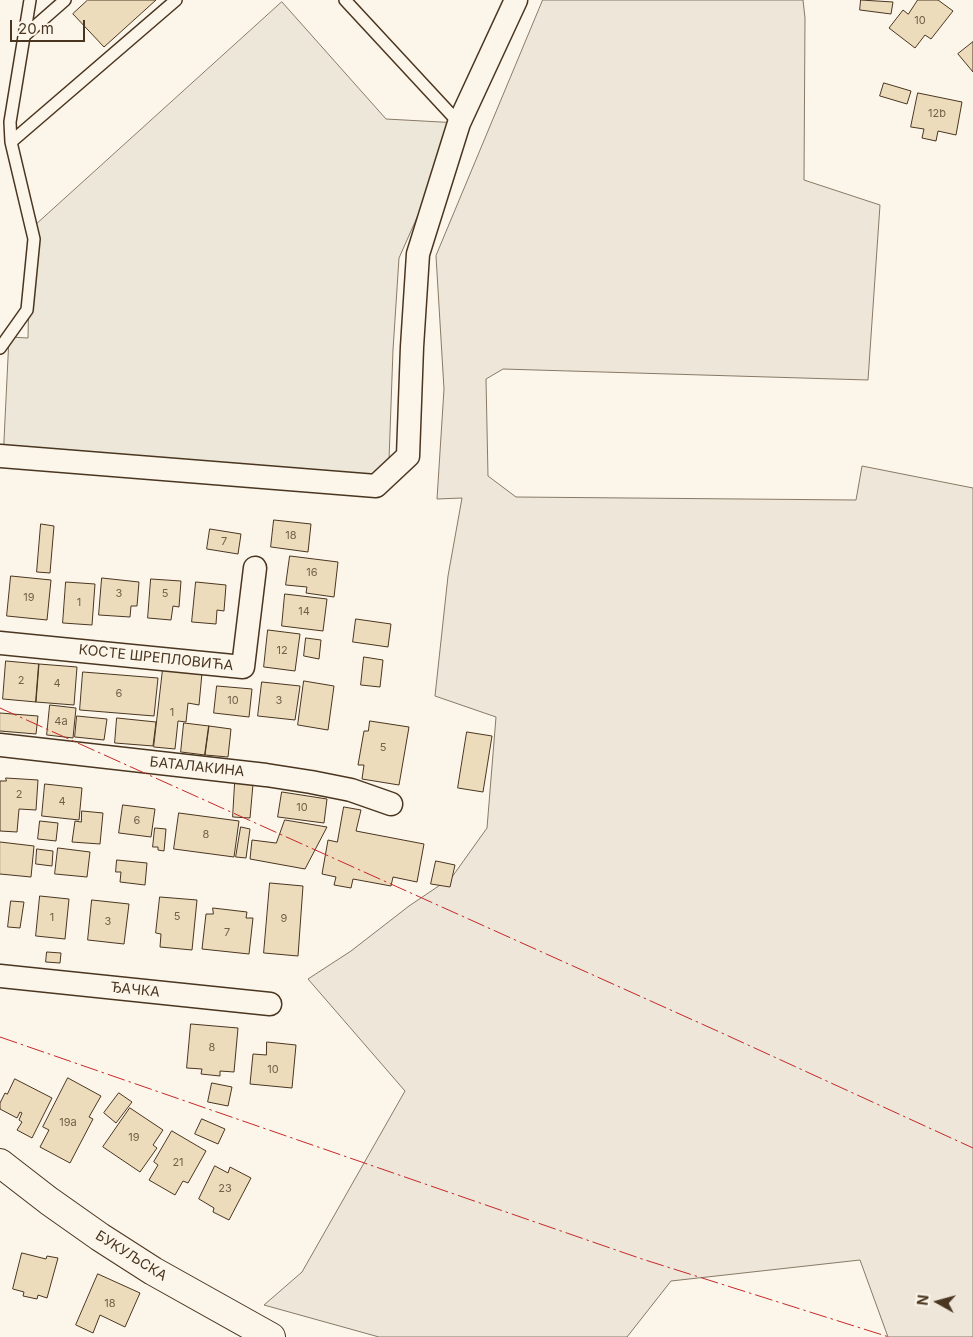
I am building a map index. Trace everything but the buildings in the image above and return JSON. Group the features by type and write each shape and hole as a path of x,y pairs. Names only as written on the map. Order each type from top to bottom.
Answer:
{"main road":[{"name":"БУКУЉСКА","path":"0,1163 100,1237 154,1271 267,1336"}],"street":[{"path":"0,456 376,486 408,456 418,254 459,123 516,0"},
{"name":"КОСТЕ ШРЕПЛОВИЋА","path":"0,643 243,667 255,568"},
{"name":"БАТАЛАКИНА","path":"0,745 293,779 351,790 391,804"},
{"name":"ЂАЧКА","path":"0,976 270,1004"}],"lane":[{"path":"0,348 27,310 34,239 11,142 10,122 30,0"},
{"path":"24,36 65,0"},
{"path":"11,142 176,0"},
{"path":"345,0 459,123"}],"shaded area":[{"path":"543,0 803,0 805,18 804,180 880,205 868,380 503,369 486,379 488,476 516,497 856,500 862,466 973,488 973,1337 888,1337 860,1260 671,1281 627,1337 379,1337 264,1305 302,1272 405,1091 308,979 351,951 409,906 452,877 487,828 496,717 435,696 448,576 462,498 437,499 444,389 436,256"},
{"path":"282,2 386,119 459,123 399,258 389,460 357,489 3,461 9,337 28,338 30,230"}],"power":[{"path":"0,708 973,1148"},
{"path":"0,1037 642,1259 889,1337"}]}
